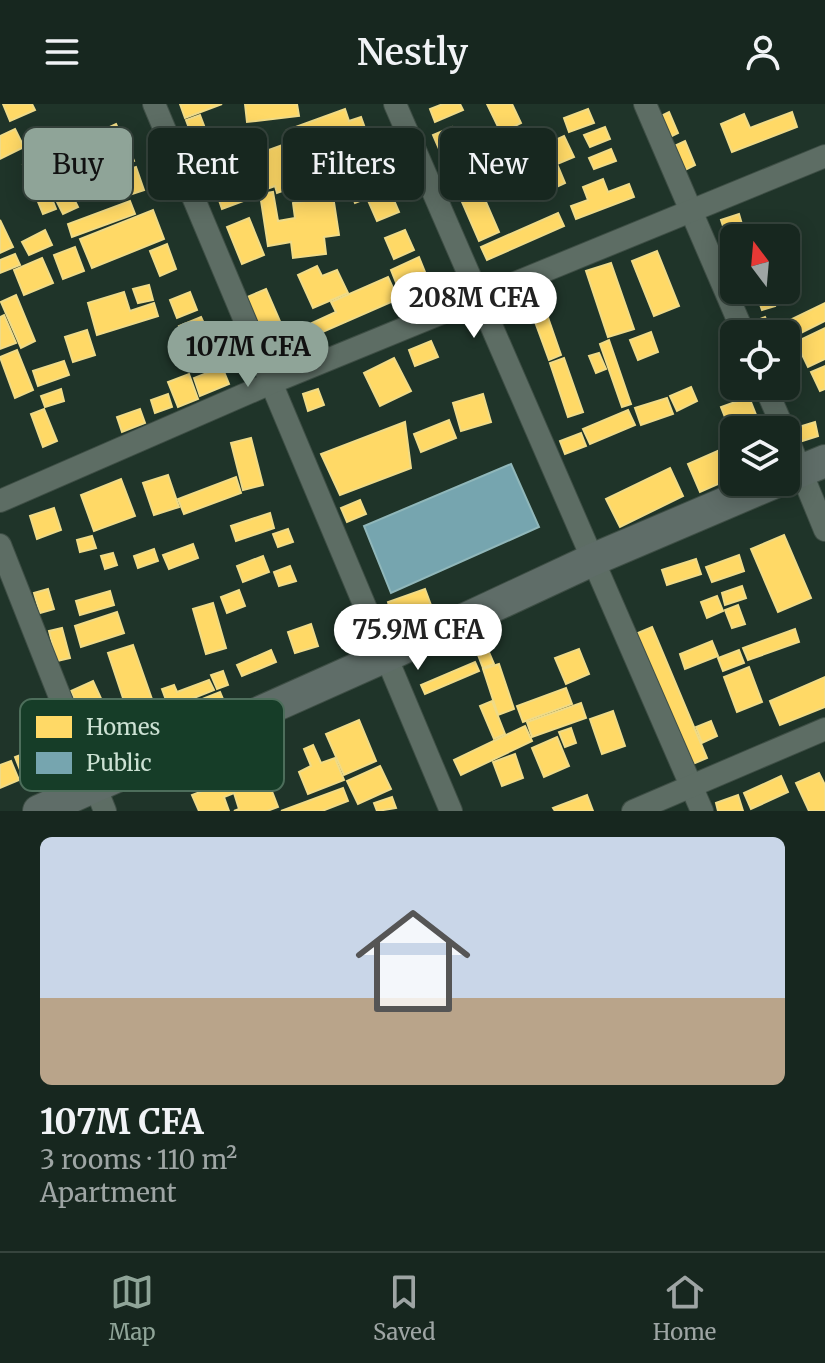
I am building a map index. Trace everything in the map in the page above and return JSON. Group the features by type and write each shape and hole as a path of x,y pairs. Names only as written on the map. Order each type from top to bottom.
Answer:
{"street":[{"path":"154,104 451,811"},
{"path":"395,104 702,811"},
{"path":"645,104 738,320"},
{"path":"0,501 271,383 825,156"},
{"path":"800,479 825,530"},
{"path":"284,706 592,560 743,496"},
{"path":"0,545 60,699"},
{"path":"633,811 825,729"},
{"path":"39,811 99,798"}],"building: Homes":[{"path":"3,104 32,104 35,110 10,121"},
{"path":"180,104 222,104 185,118"},
{"path":"245,104 297,104 299,116 247,122"},
{"path":"443,104 460,104 463,110 435,122 430,109"},
{"path":"487,104 512,104 521,123 511,128 499,128"},
{"path":"345,109 349,121 361,117 365,128 293,128"},
{"path":"588,109 594,123 569,132 564,118"},
{"path":"669,112 678,133 664,140 655,119"},
{"path":"792,112 797,127 732,152 721,124 744,114 750,128"},
{"path":"200,115 205,128 189,128 186,120"},
{"path":"605,127 610,139 590,147 584,135"},
{"path":"15,129 24,147 0,159 0,136"},
{"path":"440,132 440,151 433,135"},
{"path":"564,136 574,157 557,164 565,183 556,187 556,140"},
{"path":"685,141 695,165 681,172 670,148"},
{"path":"283,145 283,191 277,193 275,186 267,189 267,151"},
{"path":"611,149 616,161 594,169 589,158"},
{"path":"136,167 144,190 132,194 132,168"},
{"path":"603,179 608,192 629,184 634,197 576,219 571,206 588,200 583,187"},
{"path":"273,192 278,221 295,218 293,203 334,200 339,235 324,237 326,254 293,258 291,242 268,246 261,200 267,200 267,193"},
{"path":"37,200 52,200 56,209 43,214"},
{"path":"74,200 78,207 63,214 57,202"},
{"path":"219,200 246,200 222,209"},
{"path":"368,200 394,200 399,212 377,221"},
{"path":"461,200 485,200 499,232 479,241"},
{"path":"130,201 135,214 72,237 68,224"},
{"path":"153,210 164,239 92,268 80,239"},
{"path":"558,213 564,226 487,260 481,247"},
{"path":"739,214 742,224 722,224 721,220"},
{"path":"249,218 264,255 242,264 227,227"},
{"path":"0,220 13,247 0,253"},
{"path":"45,230 52,245 29,255 22,242"},
{"path":"405,230 414,250 394,259 385,238"},
{"path":"167,244 176,269 160,276 150,251"},
{"path":"75,247 84,271 63,279 54,255"},
{"path":"657,251 679,306 654,316 632,261"},
{"path":"15,254 20,265 0,273 0,260"},
{"path":"419,257 429,282 401,295 391,270"},
{"path":"42,258 53,283 24,295 14,270"},
{"path":"611,263 634,329 608,337 586,271"},
{"path":"317,266 322,276 337,270 348,293 313,308 298,275"},
{"path":"388,277 398,299 318,334 312,323 336,312 331,302"},
{"path":"149,285 153,300 138,303 133,289"},
{"path":"266,289 282,326 254,338 238,301"},
{"path":"124,292 130,311 154,303 158,316 97,335 88,303"},
{"path":"190,292 197,310 177,318 170,300"},
{"path":"16,295 35,341 21,348 1,302"},
{"path":"543,303 561,355 549,360 530,308"},
{"path":"825,303 825,321 800,334 800,320 790,320"},
{"path":"760,304 774,304 775,306 762,310"},
{"path":"4,315 16,343 0,349 0,317"},
{"path":"201,317 214,345 192,355 179,326"},
{"path":"825,328 825,359 808,367 800,350 800,340"},
{"path":"87,330 95,355 73,362 65,337"},
{"path":"651,332 658,352 638,360 630,340"},
{"path":"286,334 293,350 266,361 260,345"},
{"path":"609,340 631,404 622,407 600,344"},
{"path":"431,341 438,357 415,366 409,350"},
{"path":"17,350 33,390 15,398 0,357"},
{"path":"599,353 606,369 596,373 589,356"},
{"path":"394,358 411,391 380,406 364,373"},
{"path":"564,358 583,412 568,417 550,363"},
{"path":"64,361 69,375 38,386 33,371"},
{"path":"825,366 825,389 820,391 811,372"},
{"path":"222,367 229,384 200,396 194,378"},
{"path":"189,374 198,399 178,407 168,382"},
{"path":"691,387 697,401 677,411 670,396"},
{"path":"61,389 64,401 45,407 41,396"},
{"path":"318,389 324,405 308,411 303,394"},
{"path":"168,394 172,407 155,413 151,400"},
{"path":"483,394 491,422 461,431 453,403"},
{"path":"667,398 673,414 641,425 635,408"},
{"path":"750,400 756,416 725,416 721,407"},
{"path":"44,409 57,441 43,447 31,414"},
{"path":"140,409 145,423 122,432 117,417"},
{"path":"628,410 635,425 590,444 583,429"},
{"path":"449,420 456,438 421,452 414,434"},
{"path":"405,422 411,468 340,495 321,454"},
{"path":"815,422 818,436 800,442 800,427"},
{"path":"581,433 586,446 565,454 560,441"},
{"path":"251,438 263,485 243,490 231,443"},
{"path":"720,450 720,483 700,492 688,464"},
{"path":"670,468 683,496 620,527 606,499"},
{"path":"168,475 179,507 154,515 143,483"},
{"path":"236,477 241,493 184,514 178,499"},
{"path":"121,479 135,516 94,531 81,495"},
{"path":"360,500 366,514 347,522 341,508"},
{"path":"54,508 61,530 37,539 30,516"},
{"path":"270,513 274,528 236,541 231,526"},
{"path":"288,529 293,542 278,547 273,534"},
{"path":"784,535 811,598 778,612 751,549"},
{"path":"92,536 96,548 80,552 77,540"},
{"path":"193,544 198,558 169,569 163,555"},
{"path":"154,549 158,561 138,568 134,556"},
{"path":"113,553 117,565 105,569 101,556"},
{"path":"739,555 744,571 712,582 706,567"},
{"path":"263,556 269,572 243,582 237,566"},
{"path":"696,559 701,574 667,585 662,570"},
{"path":"290,566 296,581 279,586 274,572"},
{"path":"742,586 746,598 725,605 722,593"},
{"path":"48,589 54,609 40,613 34,593"},
{"path":"425,589 432,608 394,621 388,602"},
{"path":"239,590 245,606 227,613 221,597"},
{"path":"110,591 114,605 80,615 76,601"},
{"path":"717,596 723,611 707,618 701,602"},
{"path":"213,603 226,648 206,654 193,609"},
{"path":"738,605 745,624 732,628 725,610"},
{"path":"117,612 124,633 81,647 75,626"},
{"path":"311,624 318,646 295,653 288,632"},
{"path":"652,627 707,758 688,766 633,635"},
{"path":"62,628 70,658 57,661 49,631"},
{"path":"795,629 799,642 748,660 743,648"},
{"path":"712,641 718,656 685,669 680,654"},
{"path":"485,643 494,664 483,668 475,647"},
{"path":"133,645 152,699 123,699 108,653"},
{"path":"579,649 589,674 566,684 555,658"},
{"path":"271,650 276,662 242,676 237,665"},
{"path":"739,650 744,663 723,671 718,658"},
{"path":"475,662 479,671 425,694 421,685"},
{"path":"499,664 514,709 498,715 483,669"},
{"path":"749,667 762,702 737,712 724,677"},
{"path":"223,671 228,685 217,689 211,675"},
{"path":"825,677 825,707 780,725 770,701"},
{"path":"209,680 214,690 192,699 166,699 162,689 174,685 177,692"},
{"path":"93,681 101,699 75,699 71,691"},
{"path":"566,688 572,704 523,722 517,706"},
{"path":"220,692 223,699 202,699"},
{"path":"492,701 505,734 494,739 480,706"},
{"path":"581,703 586,718 532,737 527,722"},
{"path":"613,711 625,746 602,754 590,719"},
{"path":"359,720 376,761 344,775 326,734"},
{"path":"711,721 717,736 702,743 696,727"},
{"path":"525,726 532,741 461,775 454,760"},
{"path":"571,728 576,743 565,747 559,732"},
{"path":"557,737 569,766 544,777 532,748"},
{"path":"313,745 321,763 335,758 344,780 308,794 299,772 311,766 304,749"},
{"path":"515,754 523,778 502,786 493,762"},
{"path":"11,761 19,780 0,788 0,765"},
{"path":"380,766 391,789 358,804 347,781"},
{"path":"819,773 825,785 825,811 809,811 796,783"},
{"path":"781,776 788,792 751,809 744,793"},
{"path":"343,788 348,801 322,811 281,811"},
{"path":"203,791 272,791 278,807 267,811 234,811 239,809 234,793 224,797 229,811 199,811 192,795"},
{"path":"587,795 593,811 555,811 553,808"},
{"path":"738,795 743,811 718,811 716,803"},
{"path":"392,797 396,808 377,811 374,803"}],"building: Public":[{"path":"511,464 539,527 391,593 364,526"}]}
